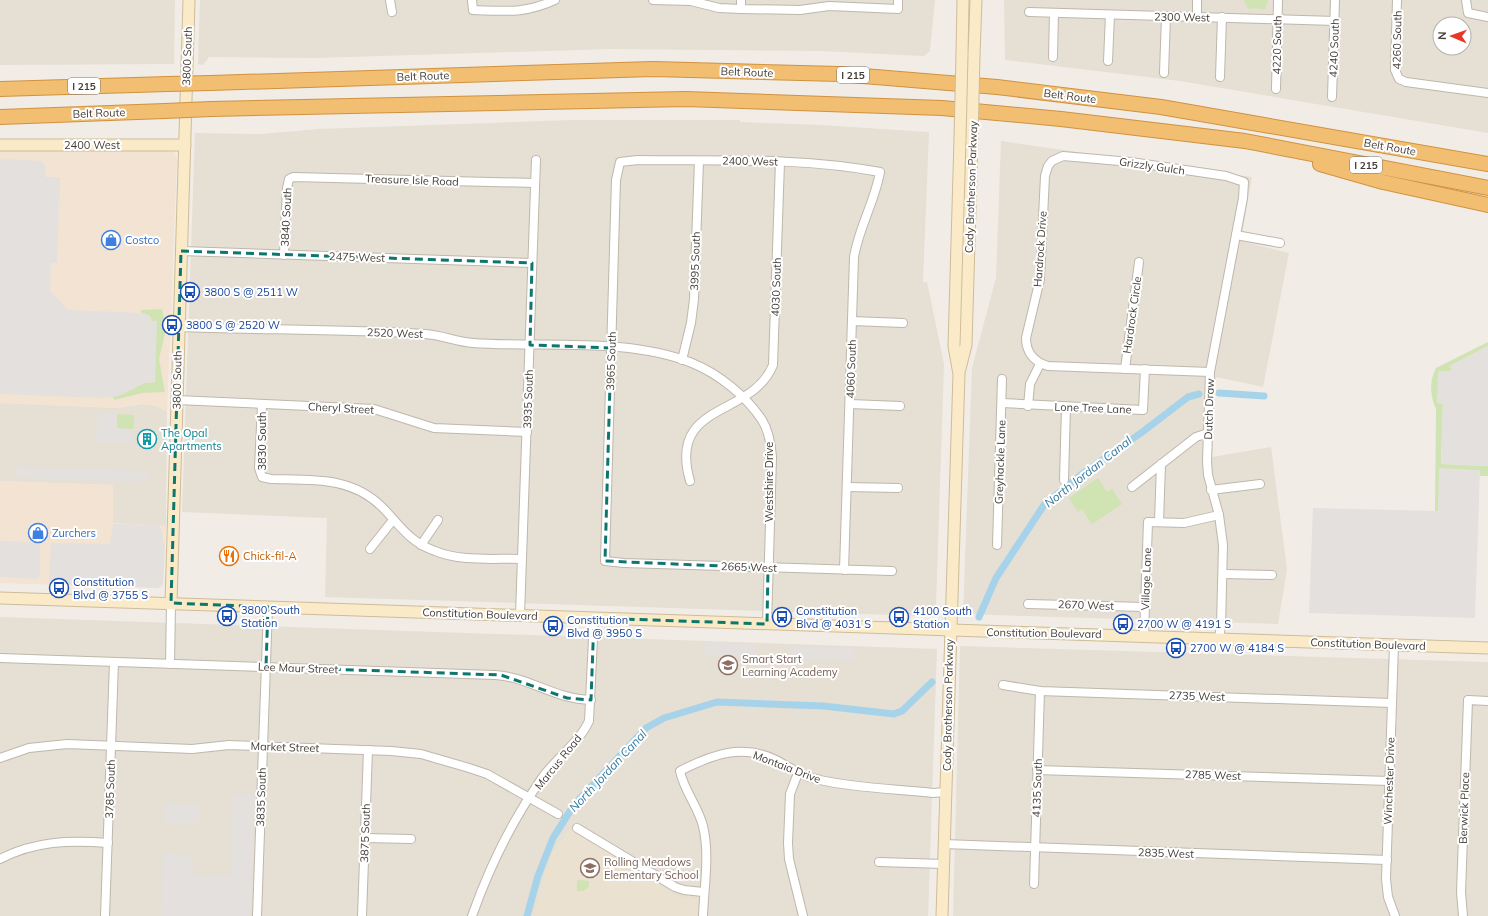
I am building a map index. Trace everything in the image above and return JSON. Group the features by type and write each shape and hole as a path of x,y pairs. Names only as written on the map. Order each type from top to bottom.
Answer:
{"highway":[{"name":"Belt Route","path":"0,89 653,69 839,74 997,87 1161,107 1488,164"},
{"name":"Belt Route","path":"0,117 165,110 686,99 942,108 1054,118 1245,141 1488,188"},
{"path":"1245,141 1360,176 1488,205"}],"main road":[{"name":"3800 South","path":"171,603 178,327 189,0"},
{"name":"Cody Brotherson Parkway","path":"942,916 949,631 958,374 954,346 963,0"},
{"name":"Cody Brotherson Parkway","path":"958,374 966,345 976,0"},
{"name":"2400 West","path":"0,145 185,145"},
{"name":"Constitution Boulevard","path":"0,598 1488,648"}],"street":[{"path":"390,0 392,12"},
{"path":"472,0 473,10 529,10 555,0"},
{"path":"653,0 691,1 719,8 741,4 800,10 829,6 898,9 898,0"},
{"path":"1197,0 1197,16"},
{"name":"4220 South","path":"1276,89 1278,0"},
{"name":"4240 South","path":"1332,96 1335,0"},
{"name":"4260 South","path":"1397,0 1395,70 1399,78 1406,82 1488,93"},
{"path":"1466,0 1468,13 1488,17"},
{"name":"2300 West","path":"1029,12 1334,21"},
{"path":"1053,57 1054,13"},
{"path":"1108,61 1110,15"},
{"path":"1164,73 1166,17"},
{"path":"1220,77 1222,17"},
{"name":"Grizzly Gulch","path":"1058,157 1068,156 1131,162 1226,176 1244,182"},
{"name":"Hardrock Drive","path":"1040,364 1029,353 1026,338 1040,279 1045,176 1048,166 1058,157"},
{"name":"3935 South","path":"520,616 536,160"},
{"name":"2400 West","path":"620,162 638,160 780,162 860,168 880,172"},
{"name":"3995 South","path":"682,360 694,305 699,161"},
{"name":"3965 South","path":"605,561 616,180 620,162"},
{"name":"4030 South","path":"690,480 686,468 686,452 688,440 692,430 707,418 763,383 773,365 780,162"},
{"name":"4060 South","path":"844,570 854,257 857,242 877,190 880,172"},
{"name":"Treasure Isle Road","path":"289,179 298,176 535,183"},
{"name":"3840 South","path":"284,255 287,188 289,179"},
{"name":"Dutch Draw","path":"1219,638 1223,574 1223,545 1219,515 1211,490 1207,462 1210,372 1243,198 1244,182"},
{"path":"1236,235 1280,243"},
{"name":"2475 West","path":"181,251 532,263"},
{"name":"Hardrock Circle","path":"1124,369 1139,262"},
{"path":"852,321 903,323"},
{"name":"2520 West","path":"178,327 427,334 473,343 611,348"},
{"name":"Westshire Drive","path":"611,348 645,351 682,360 715,374 741,397 762,420 769,436 771,447 766,624"},
{"path":"1028,406 1030,384 1040,364 1048,366 1210,372"},
{"name":"Lone Tree Lane","path":"1002,403 1028,406 1143,410 1145,370"},
{"name":"Greyhackle Lane","path":"997,545 1002,379"},
{"name":"Cheryl Street","path":"177,400 374,409 434,428 527,432"},
{"path":"850,404 900,406"},
{"name":"3830 South","path":"262,405 260,468 262,477 270,479 335,482 351,486 362,491 375,500 393,520"},
{"path":"1064,480 1066,407"},
{"path":"1132,487 1196,437 1208,433"},
{"path":"1161,464 1159,522 1191,522 1219,515"},
{"path":"1211,490 1260,484"},
{"path":"847,487 898,488"},
{"path":"370,549 393,520 401,529 421,545 450,556 522,559"},
{"path":"421,545 438,520"},
{"name":"Village Lane","path":"1144,636 1148,522 1159,522"},
{"name":"2665 West","path":"605,561 624,563 892,571"},
{"path":"1223,574 1272,575"},
{"name":"3800 South","path":"170,664 171,603"},
{"name":"2670 West","path":"1028,604 1144,607"},
{"name":"3835 South","path":"257,916 268,606"},
{"name":"Marcus Road","path":"472,916 497,853 543,776 585,728 590,717 594,618"},
{"name":"Winchester Drive","path":"1394,645 1387,891 1395,916"},
{"name":"Lee Maur Street","path":"0,658 501,675 515,678 567,698 591,700"},
{"name":"3785 South","path":"105,916 114,662"},
{"name":"2735 West","path":"1003,685 1040,691 1392,703"},
{"name":"4135 South","path":"1034,884 1040,691"},
{"name":"Berwick Place","path":"1463,916 1461,892 1468,700 1488,701"},
{"name":"Market Street","path":"0,758 29,748 67,744 192,749 230,745 368,750 415,754 452,762 486,774 558,814"},
{"name":"3875 South","path":"362,916 368,750"},
{"name":"Montaia Drive","path":"704,892 706,853 704,832 698,812 683,784 680,771 717,754 742,751 768,757 798,773 830,782 933,793 946,792"},
{"name":"2785 West","path":"1037,770 1390,781"},
{"path":"798,773 790,794 788,842 789,859 803,916"},
{"path":"577,828 675,887 684,890 704,892 703,916"},
{"path":"365,838 411,840"},
{"path":"0,859 24,849 54,842 108,843"},
{"name":"2835 West","path":"944,844 1387,860"},
{"path":"879,862 944,864"}],"highlighted area":[{"path":"181,251 532,263 530,345 611,348 605,561 768,568 767,624 594,618 591,700 584,700 567,698 501,675 266,667 268,607 171,603"}],"shaded area":[{"path":"0,0 175,0 174,64 0,65"},
{"path":"200,0 935,0 930,51 924,56 822,51 611,49 316,58 209,57 203,65 198,64"},
{"path":"1004,0 1488,0 1488,133 1180,81 1005,60"},
{"path":"572,120 740,120 740,122 820,125 929,132 923,282 927,282 944,364 936,605 925,616 325,597 327,518 182,512 195,133 260,134 319,129"},
{"path":"1001,141 1252,177 1241,241 1289,253 1263,387 1216,377 1212,457 1271,447 1287,569 1278,624 963,614 972,368 996,278"},
{"path":"0,150 171,150 174,153 177,159 167,412 156,406 142,404 118,408 0,403"},
{"path":"4,159 41,161 46,166 45,177 60,177 57,263 51,263 50,291 68,310 141,313 149,315 152,321 157,321 155,382 145,383 119,396 105,398 0,394 0,161"},
{"path":"1488,346 1488,466 1441,464 1443,404 1437,403 1438,371 1452,371 1450,366"},
{"path":"0,403 118,408 142,404 162,408 167,412 166,526 113,523 113,485 0,481"},
{"path":"97,414 117,414 117,428 133,429 133,444 96,443"},
{"path":"16,466 147,471 147,482 16,478"},
{"path":"1439,468 1480,470 1475,618 1309,613 1313,508 1438,511"},
{"path":"0,481 113,485 113,523 166,526 163,586 157,588 0,583"},
{"path":"113,524 159,525 165,545 163,584 158,588 49,583 51,543 110,544"},
{"path":"0,541 40,542 40,575 38,579 0,577"},
{"path":"0,617 937,649 928,916 0,916"},
{"path":"704,642 756,644 756,658 704,656"},
{"path":"790,646 855,648 854,660 789,658"},
{"path":"960,646 1488,662 1488,916 953,916"},
{"path":"233,794 255,795 250,916 161,916 163,853 194,855 193,875 230,876"},
{"path":"165,803 200,805 199,824 164,823"},
{"name":"Rolling Meadows Elementary School","path":"570,828 672,893 683,898 698,899 697,916 533,916 550,856"}],"green space":[{"path":"1244,0 1268,0 1265,9 1248,9"},
{"path":"162,309 166,329 159,359 165,392 142,393 114,400 113,395 145,383 155,382 156,321 152,321 150,316 141,313 141,310"},
{"path":"1488,342 1488,346 1450,366 1452,371 1437,403 1443,403 1441,464 1488,466 1488,476 1480,476 1480,470 1438,511 1435,511 1436,409 1432,399 1432,378 1436,368"},
{"path":"117,414 134,415 133,429 117,429"},
{"path":"1098,478 1107,492 1112,489 1122,504 1092,524 1082,509 1078,512 1069,498"},
{"path":"577,880 589,881 589,887 583,891 577,891"}],"waterway":[{"name":"North Jordan Canal","path":"1219,393 1264,396"},
{"name":"North Jordan Canal","path":"979,617 996,578 1044,505 1082,474 1141,433 1188,397 1199,394"},
{"name":"North Jordan Canal","path":"527,916 538,876 553,838 574,805 646,728 664,718 717,702 823,706 894,714 902,711 932,682"}],"place":[{"name":"Costco","path":"111,240"},
{"name":"3800 S @ 2511 W","path":"190,292"},
{"name":"3800 S @ 2520 W","path":"172,325"},
{"name":"The Opal Apartments","path":"147,439"},
{"name":"Zurchers","path":"38,533"},
{"name":"Chick-fil-A","path":"229,556"},
{"name":"Constitution Blvd @ 3755 S","path":"59,588"},
{"name":"3800 South Station","path":"227,616"},
{"name":"Constitution Blvd @ 4031 S","path":"782,617"},
{"name":"4100 South Station","path":"899,617"},
{"name":"2700 W @ 4191 S","path":"1123,624"},
{"name":"Constitution Blvd @ 3950 S","path":"553,626"},
{"name":"2700 W @ 4184 S","path":"1176,648"},
{"name":"Smart Start Learning Academy","path":"728,665"},
{"name":"Rolling Meadows Elementary School","path":"590,868"}]}
